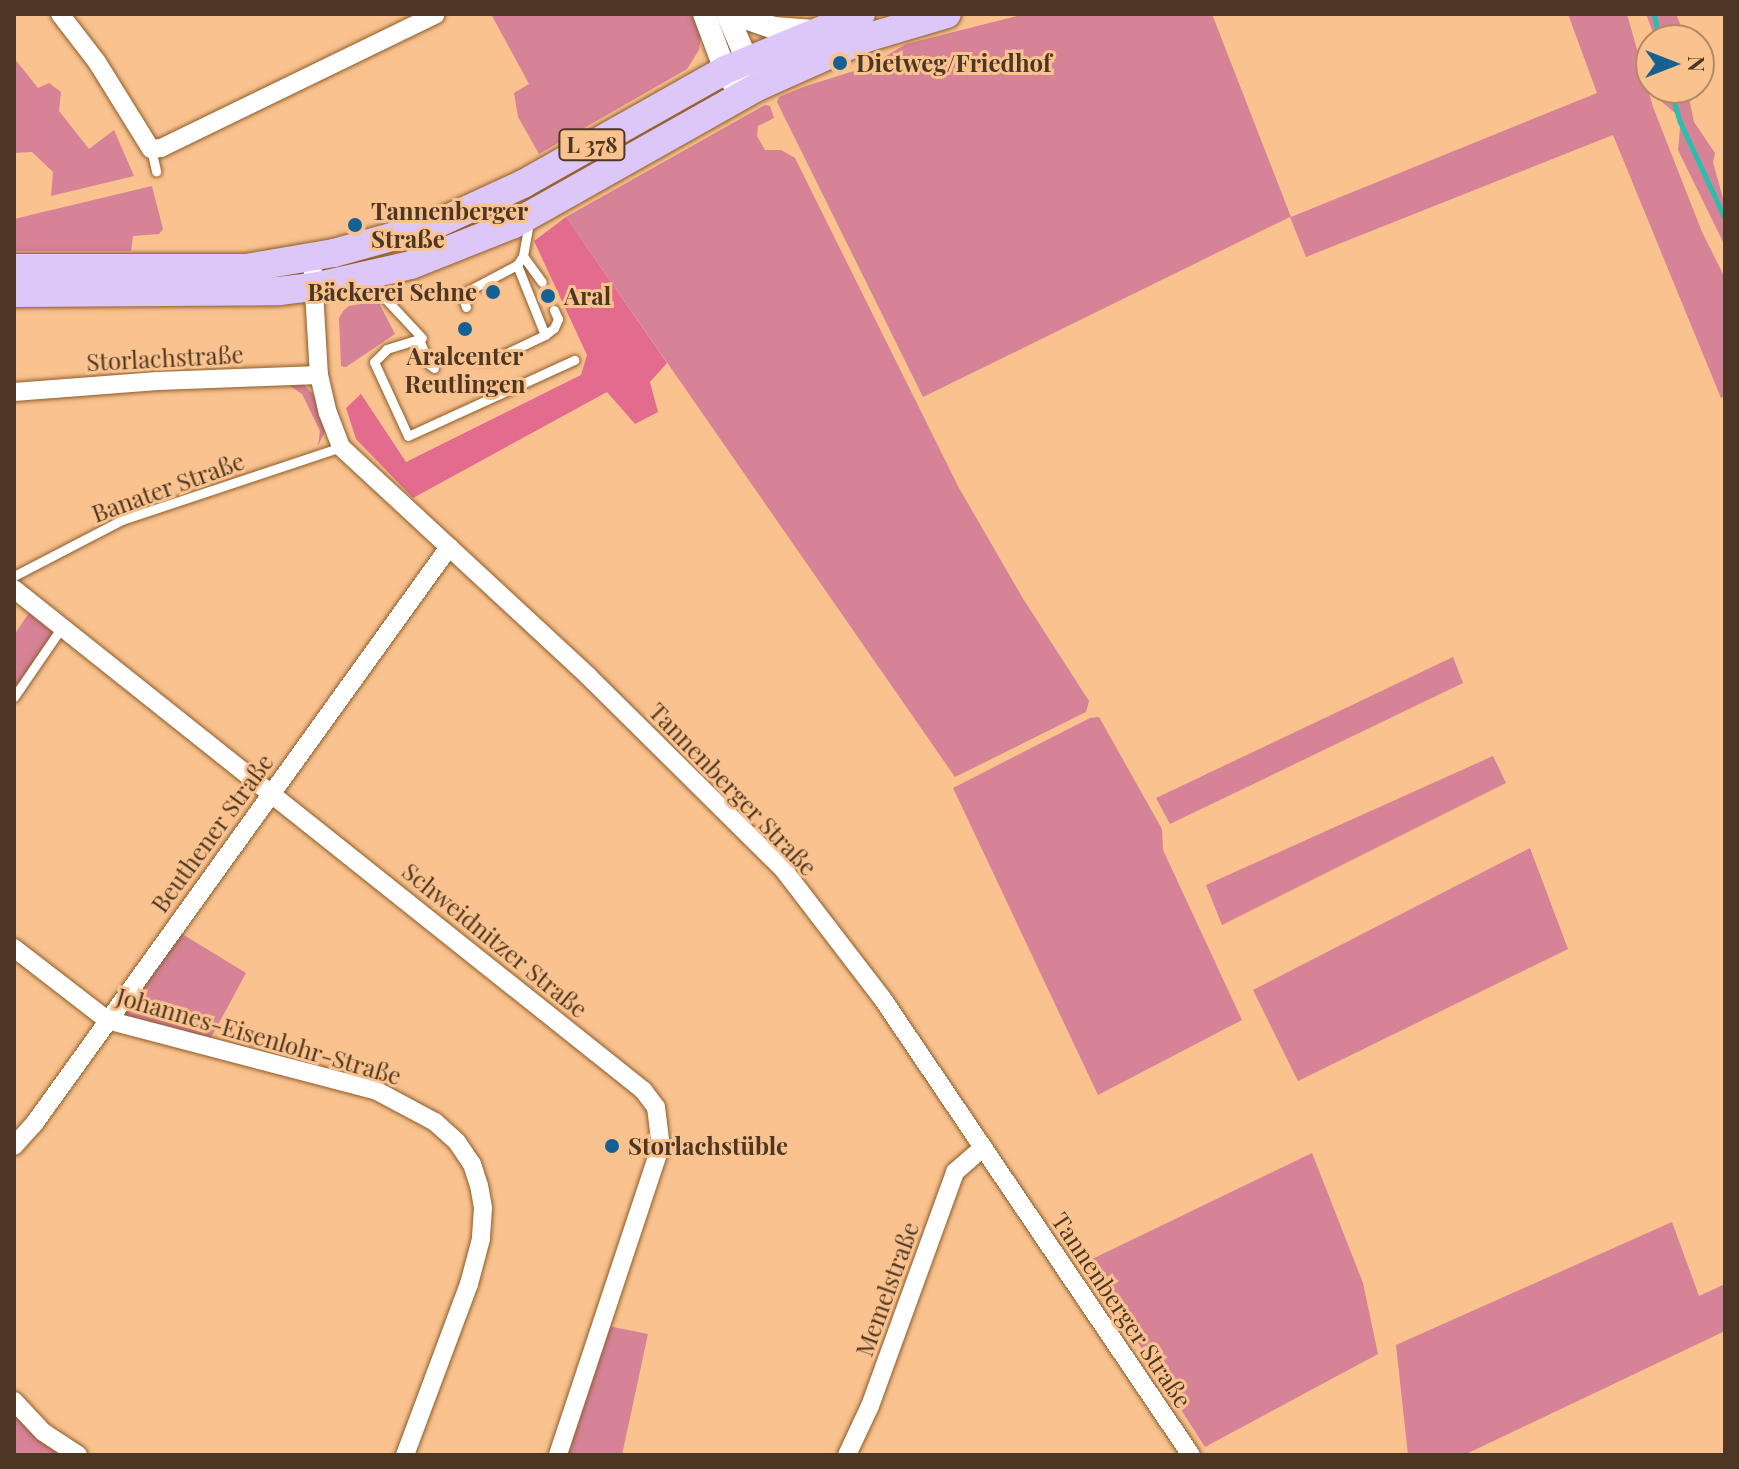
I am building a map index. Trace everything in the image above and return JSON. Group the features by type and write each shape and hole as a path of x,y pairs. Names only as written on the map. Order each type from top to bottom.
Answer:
{"main road":[{"name":"L 378","path":"14,268 210,270 312,258 434,225 523,184 736,65 861,14"},
{"name":"L 378","path":"14,293 270,291 366,277 460,247 531,215 749,92 869,37 947,14"}],"street":[{"path":"60,14 97,62 148,146 161,148 435,15"},
{"path":"704,14 749,92"},
{"path":"727,14 736,65"},
{"path":"734,14 774,28 816,31"},
{"name":"Tannenberger Straße","path":"312,258 319,375 328,413 341,447 588,676 783,869 882,998 1191,1455"},
{"name":"Storlachstraße","path":"14,392 158,381 319,375"},
{"name":"Beuthener Straße","path":"14,1146 34,1124 449,547"},
{"name":"Schweidnitzer Straße","path":"14,589 643,1090 656,1107 661,1145 558,1455"},
{"name":"Johannes-Eisenlohr-Straße","path":"14,948 107,1020 377,1091 435,1122 457,1142 472,1164 479,1185 483,1208 481,1239 469,1284 405,1455"},
{"name":"Memelstraße","path":"847,1455 870,1406 955,1172 983,1148"},
{"path":"14,1401 43,1432 78,1455"}],"lane":[{"path":"148,146 156,171"},
{"path":"531,215 520,261 545,335"},
{"path":"520,261 542,282"},
{"path":"466,307 462,294 520,261"},
{"path":"366,277 422,338 429,364 434,368"},
{"path":"476,359 494,359 545,335 554,328 558,319 554,310"},
{"path":"422,338 387,349 374,362 408,436 574,360"},
{"name":"Banater Straße","path":"14,576 122,520 341,447"},
{"path":"14,697 63,626"}],"shaded area":[{"path":"491,14 694,14 701,36 699,50 687,69 539,154 518,117 514,93 529,84"},
{"path":"1025,14 1212,14 1291,217 1597,93 1568,14 1627,14 1635,43 1635,104 1652,104 1702,232 1725,278 1725,395 1721,398 1613,135 1306,257 1290,217 923,397 777,102 779,97 803,87 854,71 856,74 906,44"},
{"path":"1646,14 1676,14 1680,24 1650,24"},
{"path":"14,58 38,88 49,83 61,92 59,111 89,149 114,130 134,176 51,196 53,172 32,152 14,153"},
{"path":"1664,104 1690,104 1694,122 1715,153 1713,162 1725,206 1725,246 1678,150 1681,118"},
{"path":"765,105 770,106 774,118 758,126 757,136 765,150 781,150 795,158 959,488 1022,597 1089,701 1086,712 955,777 566,217"},
{"path":"152,186 163,229 159,234 133,236 131,251 14,251 14,219"},
{"path":"566,217 667,363 650,382 658,412 635,424 607,392 413,498 356,439 346,408 361,394 406,462 581,375 587,355 534,241"},
{"path":"378,301 395,334 346,367 341,366 339,318 349,306"},
{"path":"303,384 316,397 325,431 318,446 320,431 302,394 290,386"},
{"path":"33,607 61,628 18,689 14,686 14,635"},
{"path":"1453,657 1463,683 1170,824 1156,798"},
{"path":"1099,717 1162,829 1163,850 1242,1020 1098,1095 953,788 1090,718"},
{"path":"1493,756 1506,783 1222,925 1206,885"},
{"path":"1530,848 1568,949 1298,1081 1253,990"},
{"path":"174,929 246,973 206,1047 108,1020"},
{"path":"1312,1153 1363,1283 1378,1354 1205,1447 1086,1262"},
{"path":"1672,1222 1699,1296 1725,1284 1725,1331 1464,1455 1408,1455 1396,1345"},
{"path":"603,1325 648,1334 622,1455 561,1455"},
{"path":"14,1401 78,1455 14,1455"}],"waterway":[{"path":"1654,14 1656,24"},
{"path":"1675,104 1725,219"}],"place":[{"name":"Dietweg/Friedhof","path":"840,63"},
{"name":"Tannenberger Straße","path":"355,225"},
{"name":"Bäckerei Sehne","path":"493,292"},
{"name":"Aral","path":"548,296"},
{"name":"Aralcenter Reutlingen","path":"465,329"},
{"name":"Storlachstüble","path":"612,1146"}]}
